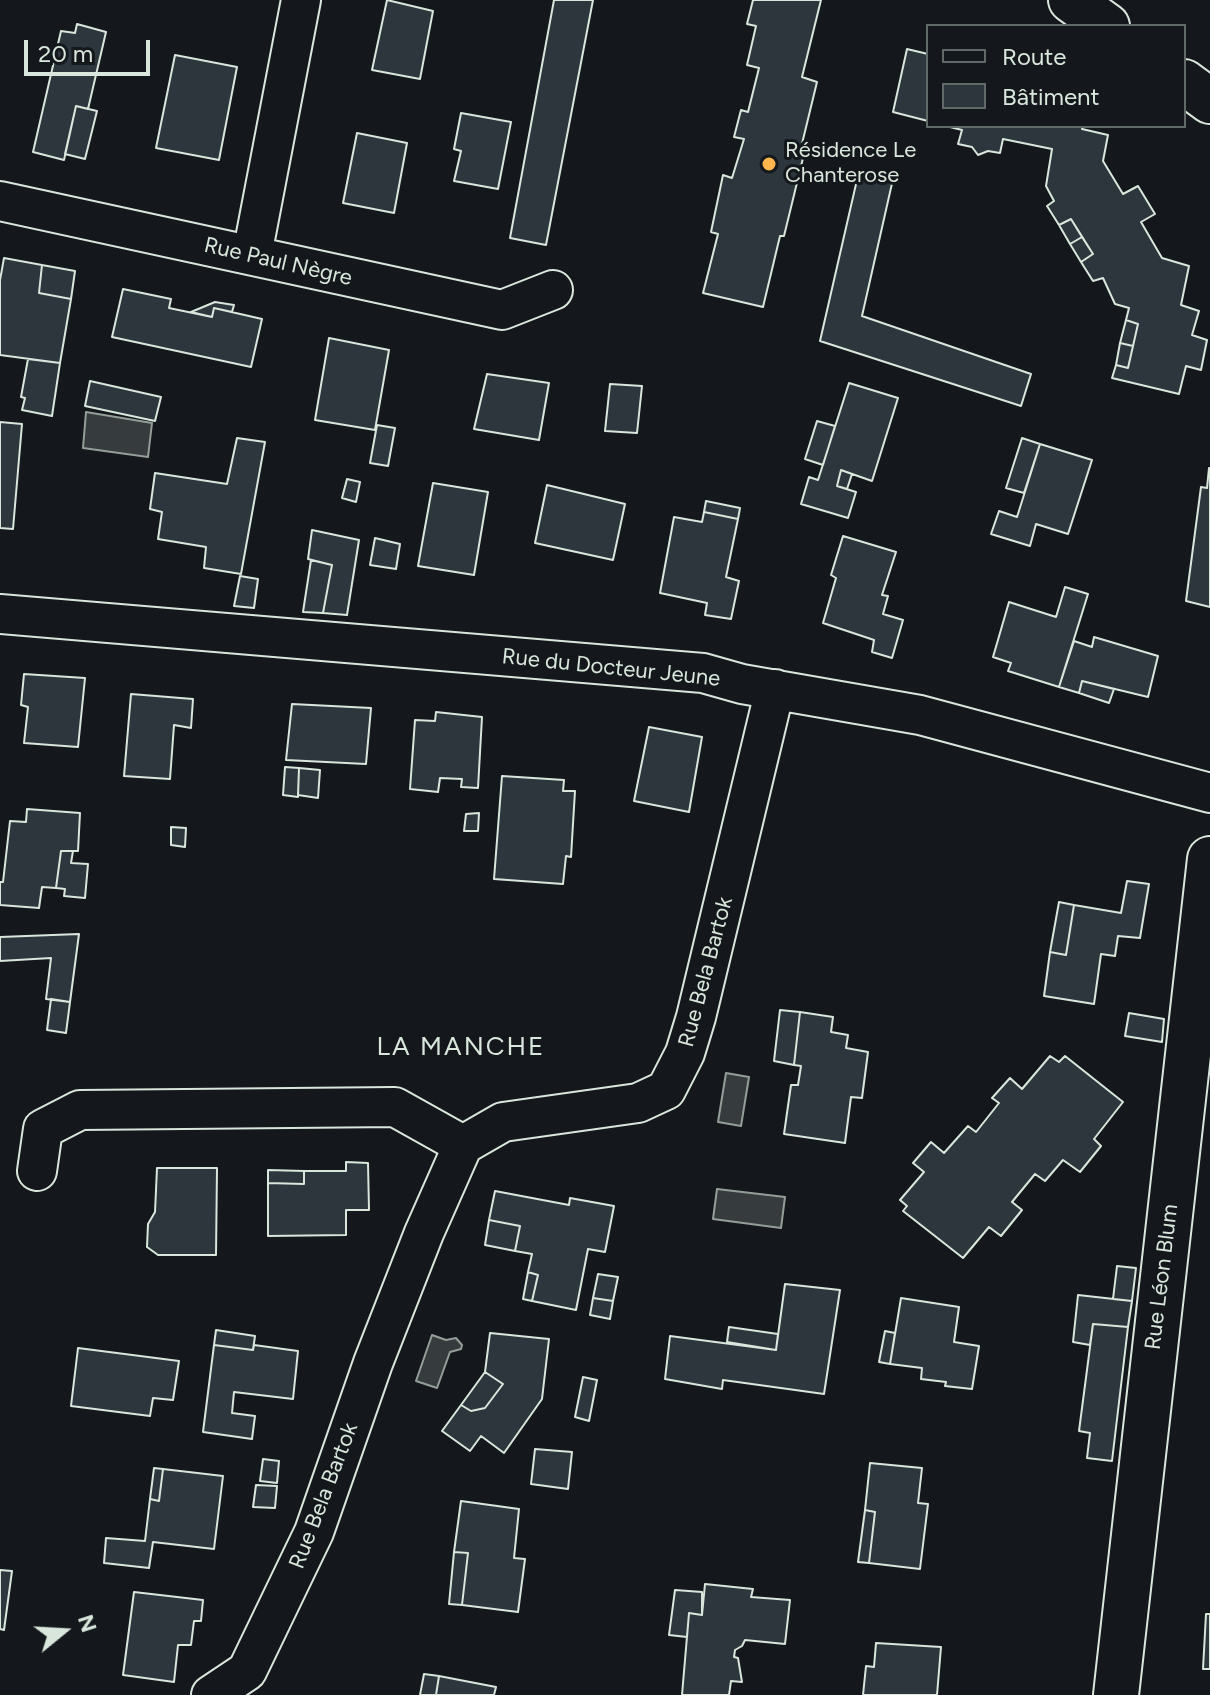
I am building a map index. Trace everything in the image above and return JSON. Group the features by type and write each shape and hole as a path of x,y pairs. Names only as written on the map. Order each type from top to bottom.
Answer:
{"street":[{"path":"252,255 301,0"},
{"path":"1071,0 1104,24"},
{"path":"1186,83 1210,101"},
{"name":"Rue Paul Nègre","path":"0,201 502,310 553,290"},
{"name":"Rue du Docteur Jeune","path":"0,614 703,673 742,684 920,715 1210,793"},
{"name":"Rue Bela Bartok","path":"211,1695 247,1671 314,1532 373,1363 424,1233 463,1145 503,1122 638,1103 666,1090 685,1053 696,1017 775,689"},
{"name":"Rue Léon Blum","path":"1116,1695 1210,859"},
{"path":"37,1171 43,1129 80,1110 395,1107 463,1145"}],"shaded area":[{"path":"86,412 152,423 148,457 83,448"},
{"path":"726,1073 749,1077 741,1126 718,1122"},
{"path":"717,1189 785,1197 781,1228 713,1219"},
{"path":"432,1335 446,1340 456,1338 462,1345 461,1349 450,1352 437,1388 416,1381"}],"building":[{"path":"387,0 433,11 420,79 372,70"},
{"path":"554,0 593,0 546,245 510,238"},
{"name":"Résidence Le Chanterose","path":"753,0 821,0 802,77 817,82 800,152 804,154 763,307 703,293 718,234 711,232 723,175 732,178 744,139 734,137 741,110 748,112 759,68 747,65 756,26 747,24"},
{"path":"77,24 106,32 88,109 76,106 64,160 33,152 61,31 75,33"},
{"path":"907,49 926,54 926,120 893,112"},
{"path":"175,55 237,67 219,160 156,148"},
{"path":"76,106 97,111 85,159 65,154"},
{"path":"461,113 511,122 498,189 454,181 461,151 454,149"},
{"path":"954,128 1082,128 1108,135 1103,161 1123,194 1138,186 1155,214 1141,222 1162,258 1189,266 1181,305 1199,311 1192,335 1207,340 1201,370 1186,366 1179,394 1112,378 1116,365 1128,368 1138,324 1126,320 1129,308 1115,304 1103,278 1093,281 1081,262 1093,254 1071,219 1059,225 1047,206 1054,201 1046,186 1052,149 1003,139 1000,153 988,151 978,155 972,147 958,144 962,130"},
{"path":"357,133 407,143 394,213 343,203"},
{"path":"859,171 893,179 862,316 1031,374 1021,406 820,341"},
{"path":"1071,219 1082,237 1070,244 1059,225"},
{"path":"1082,237 1093,254 1081,262 1070,244"},
{"path":"4,258 42,265 39,293 71,299 60,363 0,355 0,280"},
{"path":"42,265 75,271 71,299 39,293"},
{"path":"123,289 171,299 169,308 212,317 214,308 262,319 251,367 112,337"},
{"path":"215,302 234,305 232,312 214,308 212,317 191,312"},
{"path":"1126,320 1138,324 1133,346 1120,343"},
{"path":"329,338 389,350 375,430 315,420"},
{"path":"1120,343 1133,346 1128,368 1116,365"},
{"path":"28,359 60,363 52,416 22,410 25,398 21,397"},
{"path":"487,374 549,383 539,440 474,429"},
{"path":"90,381 161,397 155,421 85,406"},
{"path":"849,383 898,398 872,481 841,470 837,486 856,492 848,518 801,504 809,477 818,480"},
{"path":"610,384 642,386 637,433 605,431"},
{"path":"817,421 835,426 823,465 805,459"},
{"path":"0,422 22,424 13,529 0,528"},
{"path":"377,425 395,428 388,466 370,463"},
{"path":"237,438 265,442 241,574 204,568 206,547 158,539 162,512 150,509 155,473 227,484"},
{"path":"1022,438 1040,444 1024,493 1006,488"},
{"path":"1040,444 1092,460 1068,534 1036,524 1030,546 991,534 999,511 1017,517"},
{"path":"1209,468 1210,607 1186,601 1201,487 1207,488"},
{"path":"841,470 852,474 847,489 837,486"},
{"path":"347,479 360,482 356,502 342,498"},
{"path":"433,483 488,492 474,575 418,566"},
{"path":"547,485 625,504 613,560 535,543"},
{"path":"706,501 740,508 738,519 704,512"},
{"path":"704,512 738,519 726,577 739,581 731,619 705,615 707,603 660,593 674,517 702,522"},
{"path":"312,530 359,540 347,615 323,613 332,565 308,559"},
{"path":"843,536 896,552 882,595 888,596 883,614 903,620 892,658 872,652 874,640 823,623 836,578 831,575"},
{"path":"375,538 400,544 396,569 370,565"},
{"path":"311,560 332,565 323,613 303,612"},
{"path":"240,576 258,579 254,608 234,606"},
{"path":"1065,587 1088,594 1059,687 1008,671 1011,663 993,657 1009,602 1056,617"},
{"path":"1094,637 1158,656 1148,697 1082,681 1079,693 1059,687 1074,641 1092,647"},
{"path":"24,674 85,678 78,747 24,743 28,707 21,705"},
{"path":"1082,681 1114,689 1109,703 1079,693"},
{"path":"131,694 193,699 191,728 174,725 170,779 124,776"},
{"path":"292,704 371,708 366,764 286,760"},
{"path":"436,712 482,717 478,788 461,787 462,779 440,778 438,792 410,789 415,720 435,721"},
{"path":"649,727 702,737 689,812 634,801"},
{"path":"285,767 299,768 298,797 283,795"},
{"path":"299,768 320,770 318,798 298,795"},
{"path":"502,776 564,780 563,791 575,791 571,857 566,856 563,884 494,879"},
{"path":"27,809 80,813 78,851 61,851 56,888 42,887 39,908 0,905 0,882 3,882 10,821 26,822"},
{"path":"479,813 478,831 464,831 466,814"},
{"path":"171,827 186,828 185,847 171,845"},
{"path":"61,851 73,851 71,863 88,864 85,898 64,896 65,889 56,888"},
{"path":"1127,881 1149,884 1140,938 1118,936 1115,956 1101,954 1094,1004 1044,996 1050,952 1066,955 1074,905 1121,913"},
{"path":"1059,902 1074,905 1066,955 1050,952"},
{"path":"79,934 70,1002 46,999 51,958 0,961 0,937"},
{"path":"51,999 70,1002 66,1033 47,1030"},
{"path":"780,1010 800,1012 794,1065 774,1061"},
{"path":"800,1012 833,1017 831,1032 848,1035 846,1048 868,1052 862,1098 851,1097 845,1143 784,1134 791,1085 798,1085 801,1066 794,1065"},
{"path":"1129,1013 1164,1019 1162,1042 1125,1036"},
{"path":"1050,1056 1059,1062 1065,1056 1123,1102 1094,1139 1101,1146 1080,1172 1063,1160 1045,1181 1035,1174 1012,1202 1022,1210 1001,1236 989,1227 963,1258 903,1211 907,1206 900,1200 924,1172 913,1163 931,1142 944,1153 968,1126 976,1132 999,1103 992,1098 1010,1078 1022,1089"},
{"path":"346,1162 368,1163 369,1210 346,1210 346,1235 268,1236 268,1183 304,1184 304,1171 346,1171"},
{"path":"157,1168 217,1168 216,1255 158,1255 147,1247 148,1224 155,1212"},
{"path":"268,1170 304,1171 304,1184 268,1183"},
{"path":"495,1191 569,1205 570,1198 614,1206 605,1252 588,1249 576,1310 532,1301 538,1275 528,1272 532,1254 515,1251 520,1226 489,1220"},
{"path":"489,1220 520,1226 515,1251 485,1245"},
{"path":"1117,1266 1136,1268 1132,1301 1113,1299"},
{"path":"528,1272 538,1275 532,1301 523,1299"},
{"path":"598,1274 618,1277 613,1301 593,1298"},
{"path":"785,1284 840,1290 824,1394 723,1380 722,1389 665,1379 670,1336 776,1350"},
{"path":"1078,1295 1132,1301 1128,1327 1093,1324 1090,1345 1073,1342"},
{"path":"593,1298 613,1301 610,1319 590,1315"},
{"path":"901,1298 959,1307 954,1342 979,1346 972,1389 921,1379 922,1368 890,1364"},
{"path":"1093,1324 1128,1327 1112,1461 1087,1458 1090,1433 1079,1431"},
{"path":"729,1327 778,1334 776,1350 727,1342"},
{"path":"216,1330 255,1336 253,1350 214,1345"},
{"path":"885,1331 895,1333 890,1364 879,1362"},
{"path":"490,1333 549,1339 542,1399 504,1453 481,1436 470,1451 442,1431 461,1405 471,1411 485,1408 503,1384 485,1372"},
{"path":"214,1345 253,1350 254,1345 298,1351 293,1399 234,1392 232,1413 255,1416 252,1439 203,1432"},
{"path":"78,1348 179,1361 173,1400 153,1398 150,1416 71,1406"},
{"path":"485,1372 503,1384 485,1408 471,1411 461,1405"},
{"path":"583,1377 597,1380 589,1421 575,1417"},
{"path":"535,1449 572,1452 568,1489 531,1484"},
{"path":"263,1459 279,1461 277,1483 260,1481"},
{"path":"870,1463 922,1468 918,1503 928,1504 920,1569 869,1563 875,1512 865,1510"},
{"path":"154,1468 163,1469 159,1501 150,1499"},
{"path":"163,1469 223,1476 214,1549 153,1542 149,1568 104,1563 106,1538 145,1541 150,1499 159,1501"},
{"path":"256,1485 277,1486 275,1508 253,1507"},
{"path":"461,1501 519,1509 514,1558 525,1559 518,1612 462,1605 468,1553 454,1552"},
{"path":"865,1510 875,1512 869,1563 858,1562"},
{"path":"454,1552 468,1553 462,1605 449,1604"},
{"path":"0,1570 12,1571 4,1630 0,1629"},
{"path":"705,1584 753,1589 751,1597 790,1600 785,1644 745,1640 735,1650 734,1657 738,1658 742,1682 731,1681 729,1695 682,1695 689,1613 702,1615"},
{"path":"675,1590 702,1592 702,1615 689,1613 687,1637 669,1635"},
{"path":"134,1592 203,1600 201,1621 194,1621 191,1645 178,1645 174,1682 123,1675"},
{"path":"1206,1614 1210,1614 1210,1669 1203,1669"},
{"path":"876,1643 941,1647 937,1695 863,1695 866,1666 874,1667"},
{"path":"424,1674 439,1676 436,1695 420,1695"},
{"path":"439,1676 496,1687 494,1695 436,1695"}],"place":[{"name":"Résidence Le Chanterose","path":"769,164"}],"district":[{"name":"LA MANCHE","path":"461,1047"}]}
